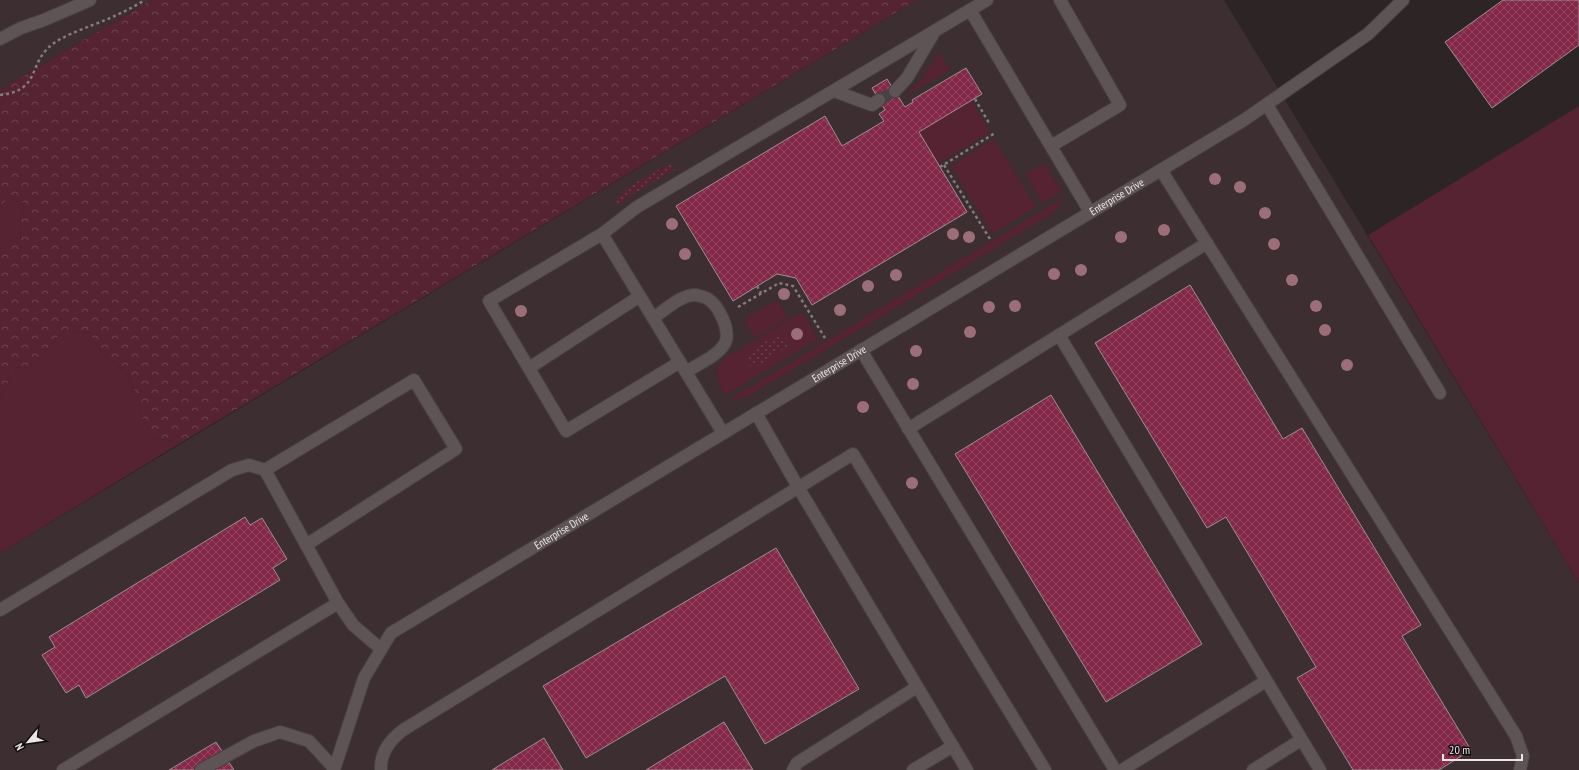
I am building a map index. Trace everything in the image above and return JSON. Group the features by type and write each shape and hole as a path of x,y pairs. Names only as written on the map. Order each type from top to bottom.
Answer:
{"street":[{"path":"1,37 90,0"},
{"path":"653,318 685,298 696,295 708,299 722,315 726,329 726,342 717,352 683,367 566,431 489,301 602,234 637,207 987,0"},
{"path":"1051,146 1120,105 1060,0"},
{"name":"Enterprise Drive","path":"334,769 364,678 391,633 1267,105 1368,34 1403,0"},
{"path":"970,10 1090,212"},
{"path":"895,91 907,78 936,30"},
{"path":"834,90 872,105 879,100"},
{"path":"1267,105 1440,393"},
{"path":"1161,170 1516,736 1523,756 1520,770"},
{"path":"602,234 723,434"},
{"path":"908,428 1207,243"},
{"path":"529,368 640,296"},
{"path":"1059,334 1320,770"},
{"path":"861,350 1115,770"},
{"path":"264,470 414,380 456,449 306,545"},
{"path":"756,413 798,488 967,770"},
{"path":"381,770 385,750 392,739 403,730 853,454 1045,770"},
{"path":"0,610 232,470 248,465 264,470 338,603 353,625 381,649"},
{"path":"63,770 338,603"},
{"path":"1122,770 1266,681"},
{"path":"793,770 797,763 917,687"},
{"path":"201,770 254,741 280,732 309,741 334,769"},
{"path":"1253,770 1302,740"},
{"path":"913,770 953,746"}],"path":[{"path":"0,95 12,93 24,88 32,78 41,54 54,43 78,31 117,15 145,0"},
{"path":"975,99 989,123"},
{"path":"940,167 995,133"},
{"path":"944,164 990,238"},
{"path":"736,308 778,283 794,286 825,338"},
{"path":"757,286 761,293"}],"shaded area":[{"path":"0,0 151,0 0,90"},
{"path":"917,0 1224,0 1579,583 1579,770 0,770 0,553"}],"green space":[{"path":"151,0 917,0 182,442 154,438 143,420 137,395 125,371 102,354 90,333 64,330 33,365 15,368 0,399 0,249 5,244 21,237 20,222 24,203 8,198 0,207 0,90"},
{"path":"939,52 951,69 909,94 908,93 920,81"},
{"path":"972,101 990,132 938,164 919,132"},
{"path":"1579,106 1579,583 1368,235"},
{"path":"994,139 1036,207 992,234 951,166"},
{"path":"1044,163 1062,191 1042,203 1025,174"},
{"path":"669,164 675,169 633,194 618,206 616,198 640,180"},
{"path":"8,198 24,203 20,222 21,237 5,244 0,249 0,207"},
{"path":"1063,198 1060,206 1048,216 747,397 735,400 730,399"},
{"path":"777,300 788,318 755,338 744,319"},
{"path":"802,312 818,339 725,395 718,381 717,371 726,357"},
{"path":"64,330 90,333 102,354 125,371 137,395 143,420 154,438 182,442 0,553 0,399 15,368 33,365"},
{"path":"779,337 785,338 788,341 788,347 773,354 762,364 754,367 748,365 747,361 749,356 756,348 764,342"}],"building":[{"path":"1503,0 1579,0 1579,45 1492,108 1445,42"},
{"path":"966,68 982,94 919,132 967,212 812,305 796,278 777,274 733,301 676,206 825,116 842,146 884,121 879,114 885,110 872,88 887,79 905,107 913,102 912,100"},
{"path":"1190,285 1283,439 1302,428 1421,625 1402,636 1471,750 1439,770 1353,770 1297,678 1316,667 1226,517 1207,528 1095,343"},
{"path":"1051,395 1202,644 1106,702 955,454"},
{"path":"245,517 250,525 262,518 287,559 273,568 280,580 86,698 79,685 66,693 42,655 55,647 49,637"},
{"path":"776,548 859,689 765,744 725,676 586,758 543,686"},
{"path":"724,722 753,770 646,770"},
{"path":"544,738 563,770 492,770"},
{"path":"216,742 234,770 169,770"}],"tunnel":[{"path":"879,100 895,91"}]}
